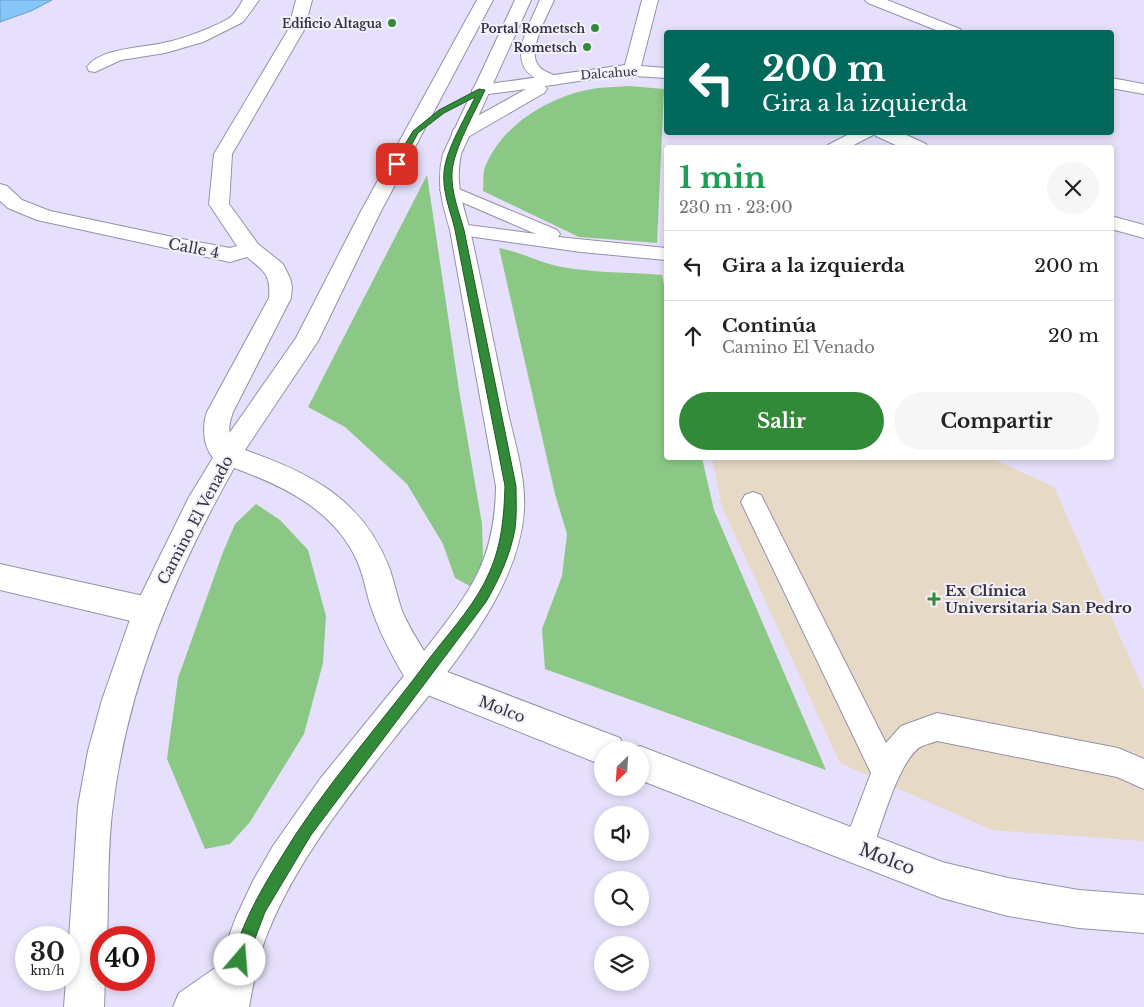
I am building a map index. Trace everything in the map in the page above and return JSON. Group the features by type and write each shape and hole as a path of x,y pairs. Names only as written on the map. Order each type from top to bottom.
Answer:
{"street":[{"path":"95,67 116,56 164,48 197,39 237,19 251,0"},
{"path":"304,0 296,30 223,154 219,204 250,249 275,268 279,278 280,298 220,412 215,425 218,442 228,455 274,470 306,487 327,501 344,518 360,538 371,558 387,610 399,637 424,678"},
{"name":"Camino El Venado","path":"84,1007 95,806 105,751 118,700 148,611 195,512 228,455 306,341 370,213 486,0"},
{"path":"193,1007 204,1001 232,992 245,941 260,906 296,845 341,781 424,678 482,599 496,573 504,549 511,506 510,486 460,230 449,190 448,172 461,133 523,0"},
{"path":"632,70 650,0"},
{"path":"873,0 949,30"},
{"name":"Dalcahue","path":"415,132 453,105 481,90 552,81 599,72 632,70 664,73"},
{"name":"Dalcahue","path":"461,133 552,81"},
{"path":"1114,84 1144,89"},
{"path":"890,135 912,145"},
{"name":"Calle 4","path":"0,190 15,204 44,216 230,255 250,249"},
{"path":"1114,223 1144,232"},
{"path":"0,577 148,611"},
{"name":"Molco","path":"424,678 594,745"},
{"name":"Molco","path":"649,767 942,880 1008,897 1079,909 1144,914"}],"lane":[{"path":"547,0 526,53 530,65 552,81"},
{"path":"840,145 861,135"},
{"path":"449,190 580,246"},
{"path":"460,230 580,246 664,254"},
{"path":"753,502 886,773"},
{"path":"858,848 886,773 910,737 937,727 1118,763 1144,774"}],"shaded area":[{"name":"Ex Clínica Universitaria San Pedro","path":"712,460 995,460 1054,487 1144,691 1144,841 992,830 840,763 722,507"}],"green space":[{"path":"629,86 664,89 657,243 579,237 483,191 485,168 494,150 518,123 548,104 581,91"},
{"path":"427,175 459,390 482,524 483,557 477,590 455,578 443,544 407,484 345,427 308,407"},
{"path":"499,248 546,263 574,269 662,275 664,285 664,460 702,460 714,510 826,770 545,669 542,629 562,576 567,534 555,494"},
{"path":"256,504 280,520 308,550 326,616 323,663 304,734 250,822 230,844 205,849 167,759 178,678 223,552 235,524"}],"water":[{"path":"0,0 52,0 31,11 0,22"}],"place":[{"name":"Edificio Altagua","path":"392,23"},
{"name":"Portal Rometsch","path":"595,28"},
{"name":"Rometsch","path":"587,47"},
{"name":"Ex Clínica Universitaria San Pedro","path":"934,599"}],"route":[{"path":"240,960 245,941 260,906 306,830 380,730 424,678 482,599 496,573 509,528 510,486 460,230 449,190 448,172 452,154 481,90 456,102 415,132 397,164"}]}
